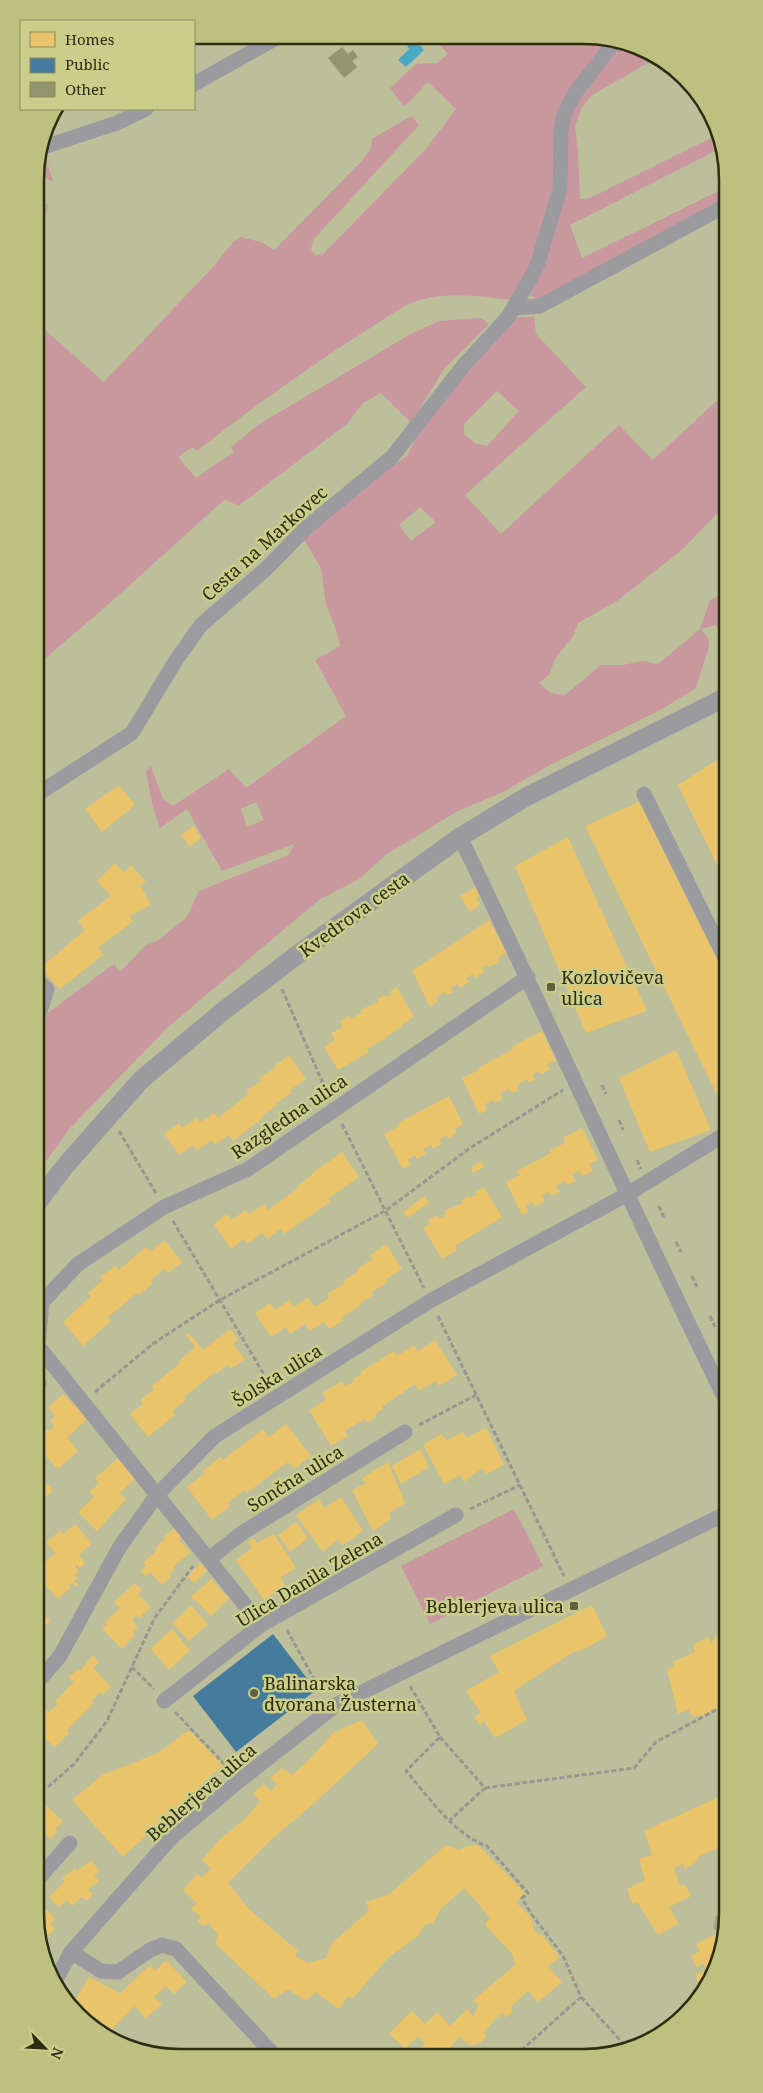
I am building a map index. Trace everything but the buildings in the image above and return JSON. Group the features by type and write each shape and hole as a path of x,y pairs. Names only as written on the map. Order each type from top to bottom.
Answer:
{"street":[{"path":"195,83 266,44"},
{"name":"Cesta na Markovec","path":"44,790 132,733 176,660 201,625 267,568 306,528 392,457 464,365 509,316 537,266 560,189 561,130 564,114 575,93 611,46"},
{"path":"48,146 117,123 144,110"},
{"path":"514,308 540,306 719,209"},
{"name":"Kvedrova cesta","path":"44,1193 64,1166 141,1080 222,1012 293,958 460,838 526,797 719,700"},
{"path":"644,794 719,946"},
{"path":"460,838 528,976 626,1196 719,1387"},
{"name":"Razgledna ulica","path":"44,1300 78,1264 164,1207 248,1169 528,976"},
{"path":"44,987 47,989 44,998"},
{"name":"Šolska ulica","path":"44,1676 60,1656 118,1548 156,1496 215,1436 430,1300 626,1196 719,1138"},
{"name":"Razgledna ulica","path":"44,1353 261,1625"},
{"name":"Sončna ulica","path":"207,1557 242,1533 405,1432"},
{"name":"Ulica Danila Zelena","path":"164,1701 261,1625 456,1515"},
{"name":"Beblerjeva ulica","path":"59,1975 72,1952 172,1837 239,1781 336,1705 719,1517"},
{"path":"44,1872 70,1843"},
{"path":"72,1952 101,1971 118,1972 150,1950 162,1945 176,1949 268,2049"}],"path":[{"path":"83,1402 154,1343 220,1300 385,1211 470,1148 576,1082"},
{"path":"602,1085 606,1094"},
{"path":"619,1120 623,1130"},
{"path":"118,1130 277,1397"},
{"path":"637,1160 641,1169"},
{"path":"659,1206 664,1218"},
{"path":"676,1242 680,1252"},
{"path":"692,1276 697,1287"},
{"path":"710,1316 715,1327"},
{"path":"405,1432 476,1395"},
{"path":"456,1515 520,1485"},
{"path":"48,1787 74,1764 107,1721 154,1619 186,1575 207,1557"},
{"path":"282,1622 314,1679"},
{"path":"132,1667 143,1676 239,1781"},
{"path":"402,1672 440,1736 485,1788"},
{"path":"450,1820 485,1788 634,1768 656,1742 719,1708"},
{"path":"440,1736 406,1771 450,1820 479,1844 487,1846 528,1893 522,1898 530,1912 563,1956 581,1997 623,2043"},
{"path":"523,2049 581,1997"}],"shaded area":[{"path":"439,44 605,45 572,89 557,180 528,274 511,300 456,295 417,301 402,308 302,373 197,451 192,447 178,457 196,478 234,452 231,447 258,425 409,335 439,321 481,318 489,324 444,369 411,423 381,393 363,403 347,424 238,506 225,499 110,603 44,659 44,329 104,382 212,268 233,242 241,237 261,242 274,250 361,162 370,151 372,139 411,116 419,125 313,240 311,249 316,256 322,253 321,256 426,149 456,109 428,82 404,107 390,88 416,64 437,63 448,54"},
{"path":"618,48 651,61 592,95 582,107 575,126 580,199 590,198 713,137 717,150 570,225 582,258 719,191 719,204 539,299 530,296 555,228 568,119 574,103"},
{"path":"46,158 53,181 44,178"},
{"path":"44,204 48,205 44,224"},
{"path":"519,317 534,317 536,334 586,387 465,495 501,534 619,425 653,460 719,399 719,511 683,549 617,601 578,623 573,636 555,659 549,675 539,683 551,693 565,695 601,665 623,665 643,661 658,664 700,629 710,600 719,595 719,629 715,625 701,629 708,638 709,646 696,688 662,709 550,765 503,792 458,811 387,854 359,879 319,900 168,1027 71,1127 44,1164 44,1016 114,964 120,972 146,945 157,941 187,917 199,891 289,855 294,844 222,871 187,809 160,828 153,808 146,771 151,766 163,799 173,806 229,769 246,788 346,716 315,660 340,646 336,629 326,605 321,568 303,538 382,473 407,456 421,426 486,341","holes":["497,391 519,411 487,446 476,444 464,434 464,424","420,507 436,522 411,541 399,525","256,802 264,820 247,827 241,809"]},
{"path":"514,1509 543,1566 430,1624 401,1566"}],"water":[{"path":"406,44 418,44 424,50 406,67 398,60 409,49"}],"place":[{"name":"Kozlovičeva ulica","path":"551,987"},
{"name":"Beblerjeva ulica","path":"574,1606"},
{"name":"Balinarska dvorana Žusterna","path":"254,1693"}]}
